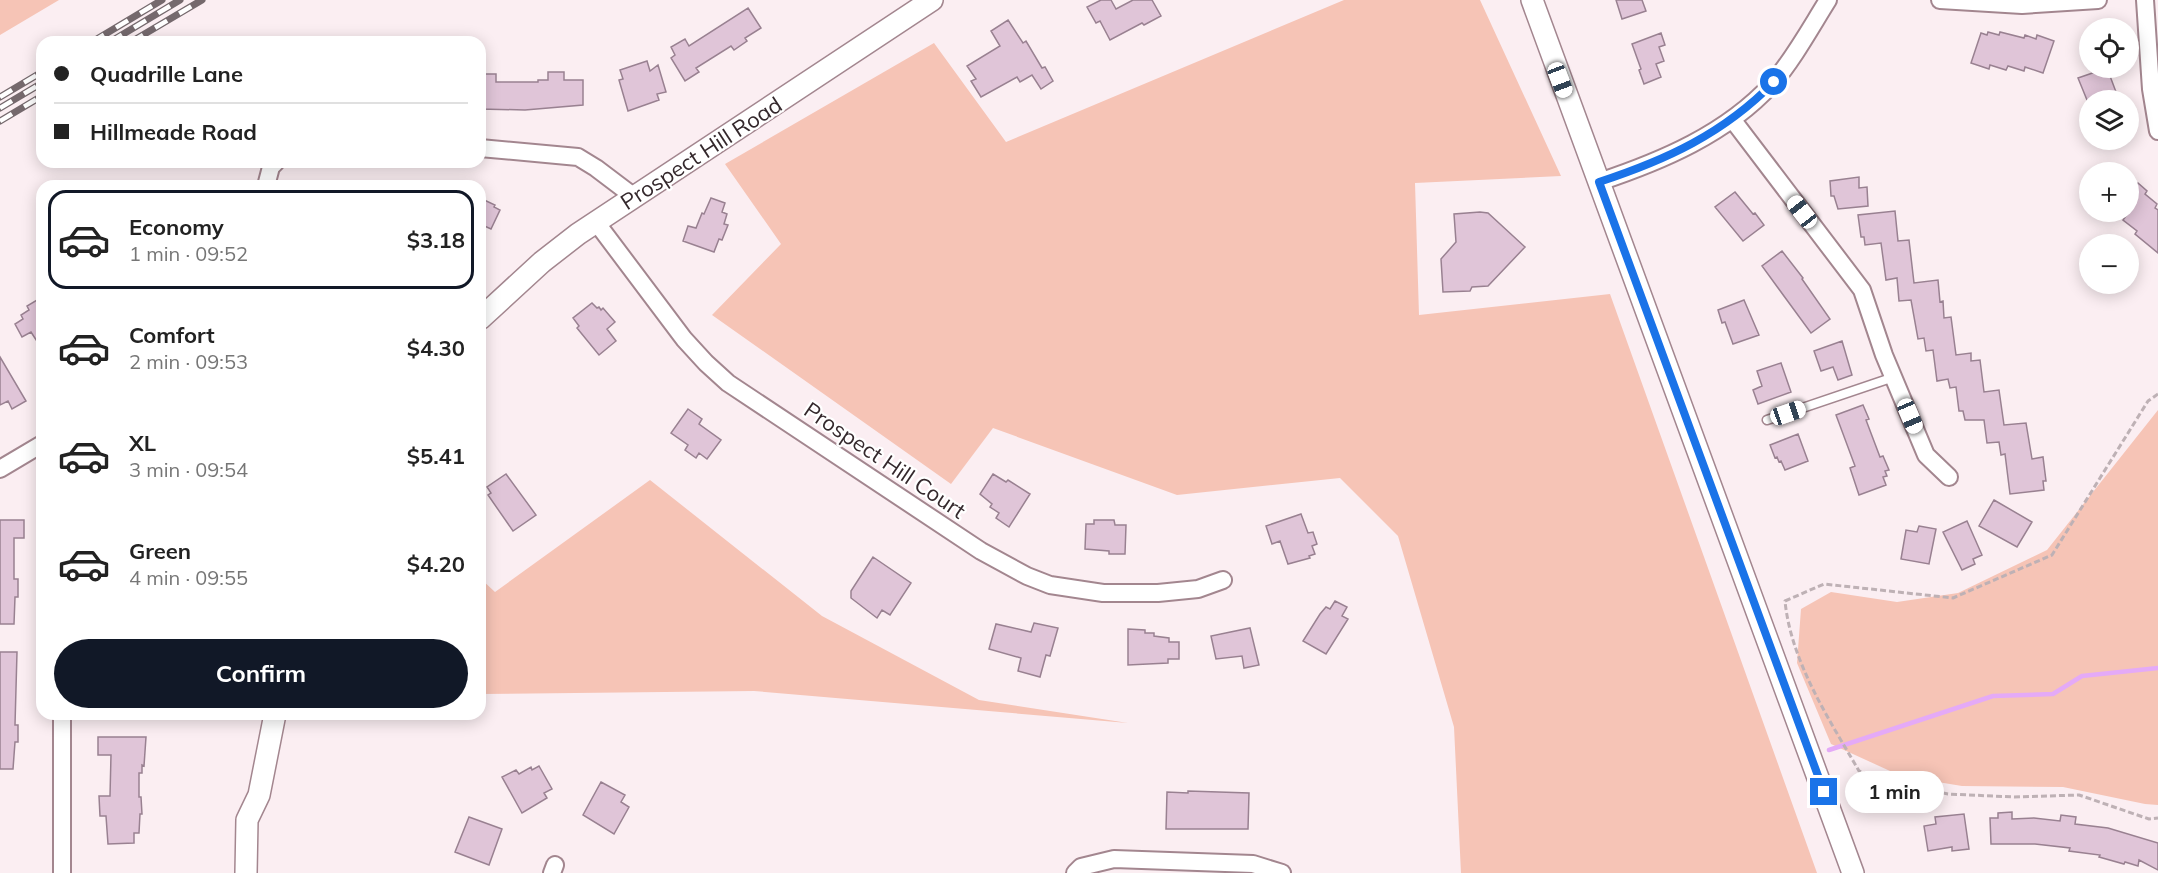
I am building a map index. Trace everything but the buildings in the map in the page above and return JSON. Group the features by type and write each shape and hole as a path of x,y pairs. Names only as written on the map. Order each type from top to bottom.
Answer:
{"street":[{"name":"Prospect Hill Road","path":"486,313 542,262 596,222 932,0"},
{"path":"1532,0 1853,873"},
{"path":"1599,182 1675,153 1732,119 1753,103 1774,82 1828,0"},
{"path":"1940,0 2022,5 2098,0"},
{"path":"2145,0 2151,89 2158,131"},
{"path":"1732,119 1862,290 1926,455 1949,477"},
{"path":"486,149 578,158 596,168 633,196"},
{"name":"Prospect Hill Court","path":"596,222 684,339 728,383 981,551 1027,576 1050,585 1103,593 1158,593 1198,589 1222,580"},
{"path":"0,469 36,448"},
{"path":"62,720 62,873"},
{"path":"246,873 247,820 259,795 274,720"},
{"path":"1075,873 1081,867 1114,859 1253,864 1282,873"}],"lane":[{"path":"1767,420 1894,377"}],"path":[{"path":"2158,394 2148,401 2052,555 1953,598 1824,584 1785,601 1787,619 1801,662 1859,771 1893,783 1948,794 2014,797 2079,795 2149,819 2158,818"}],"shaded area":[{"path":"0,0 59,0 0,35"},
{"path":"1344,0 1480,0 1561,176 1415,183 1419,315 1610,294 1817,873 1461,873 1454,727 1398,536 1340,478 1177,495 993,428 951,484 712,315 781,244 725,164 934,43 1006,142"},
{"path":"2158,410 2158,805 2063,787 1962,786 1901,776 1831,744 1797,663 1801,609 1831,592 1897,602 1958,593 2047,550"},
{"path":"650,480 822,616 979,700 1128,723 754,691 486,694 486,584 495,592"}],"waterway":[{"path":"1829,750 1993,696 2053,694 2082,676 2158,668"}],"railway":[{"path":"102,36 162,0"},
{"path":"120,36 180,0"},
{"path":"141,36 202,0"},
{"path":"0,97 36,76"},
{"path":"0,108 36,87"},
{"path":"0,121 36,100"}],"route":[{"path":"1774,82 1753,103 1703,138 1640,168 1599,182 1824,792"}]}
